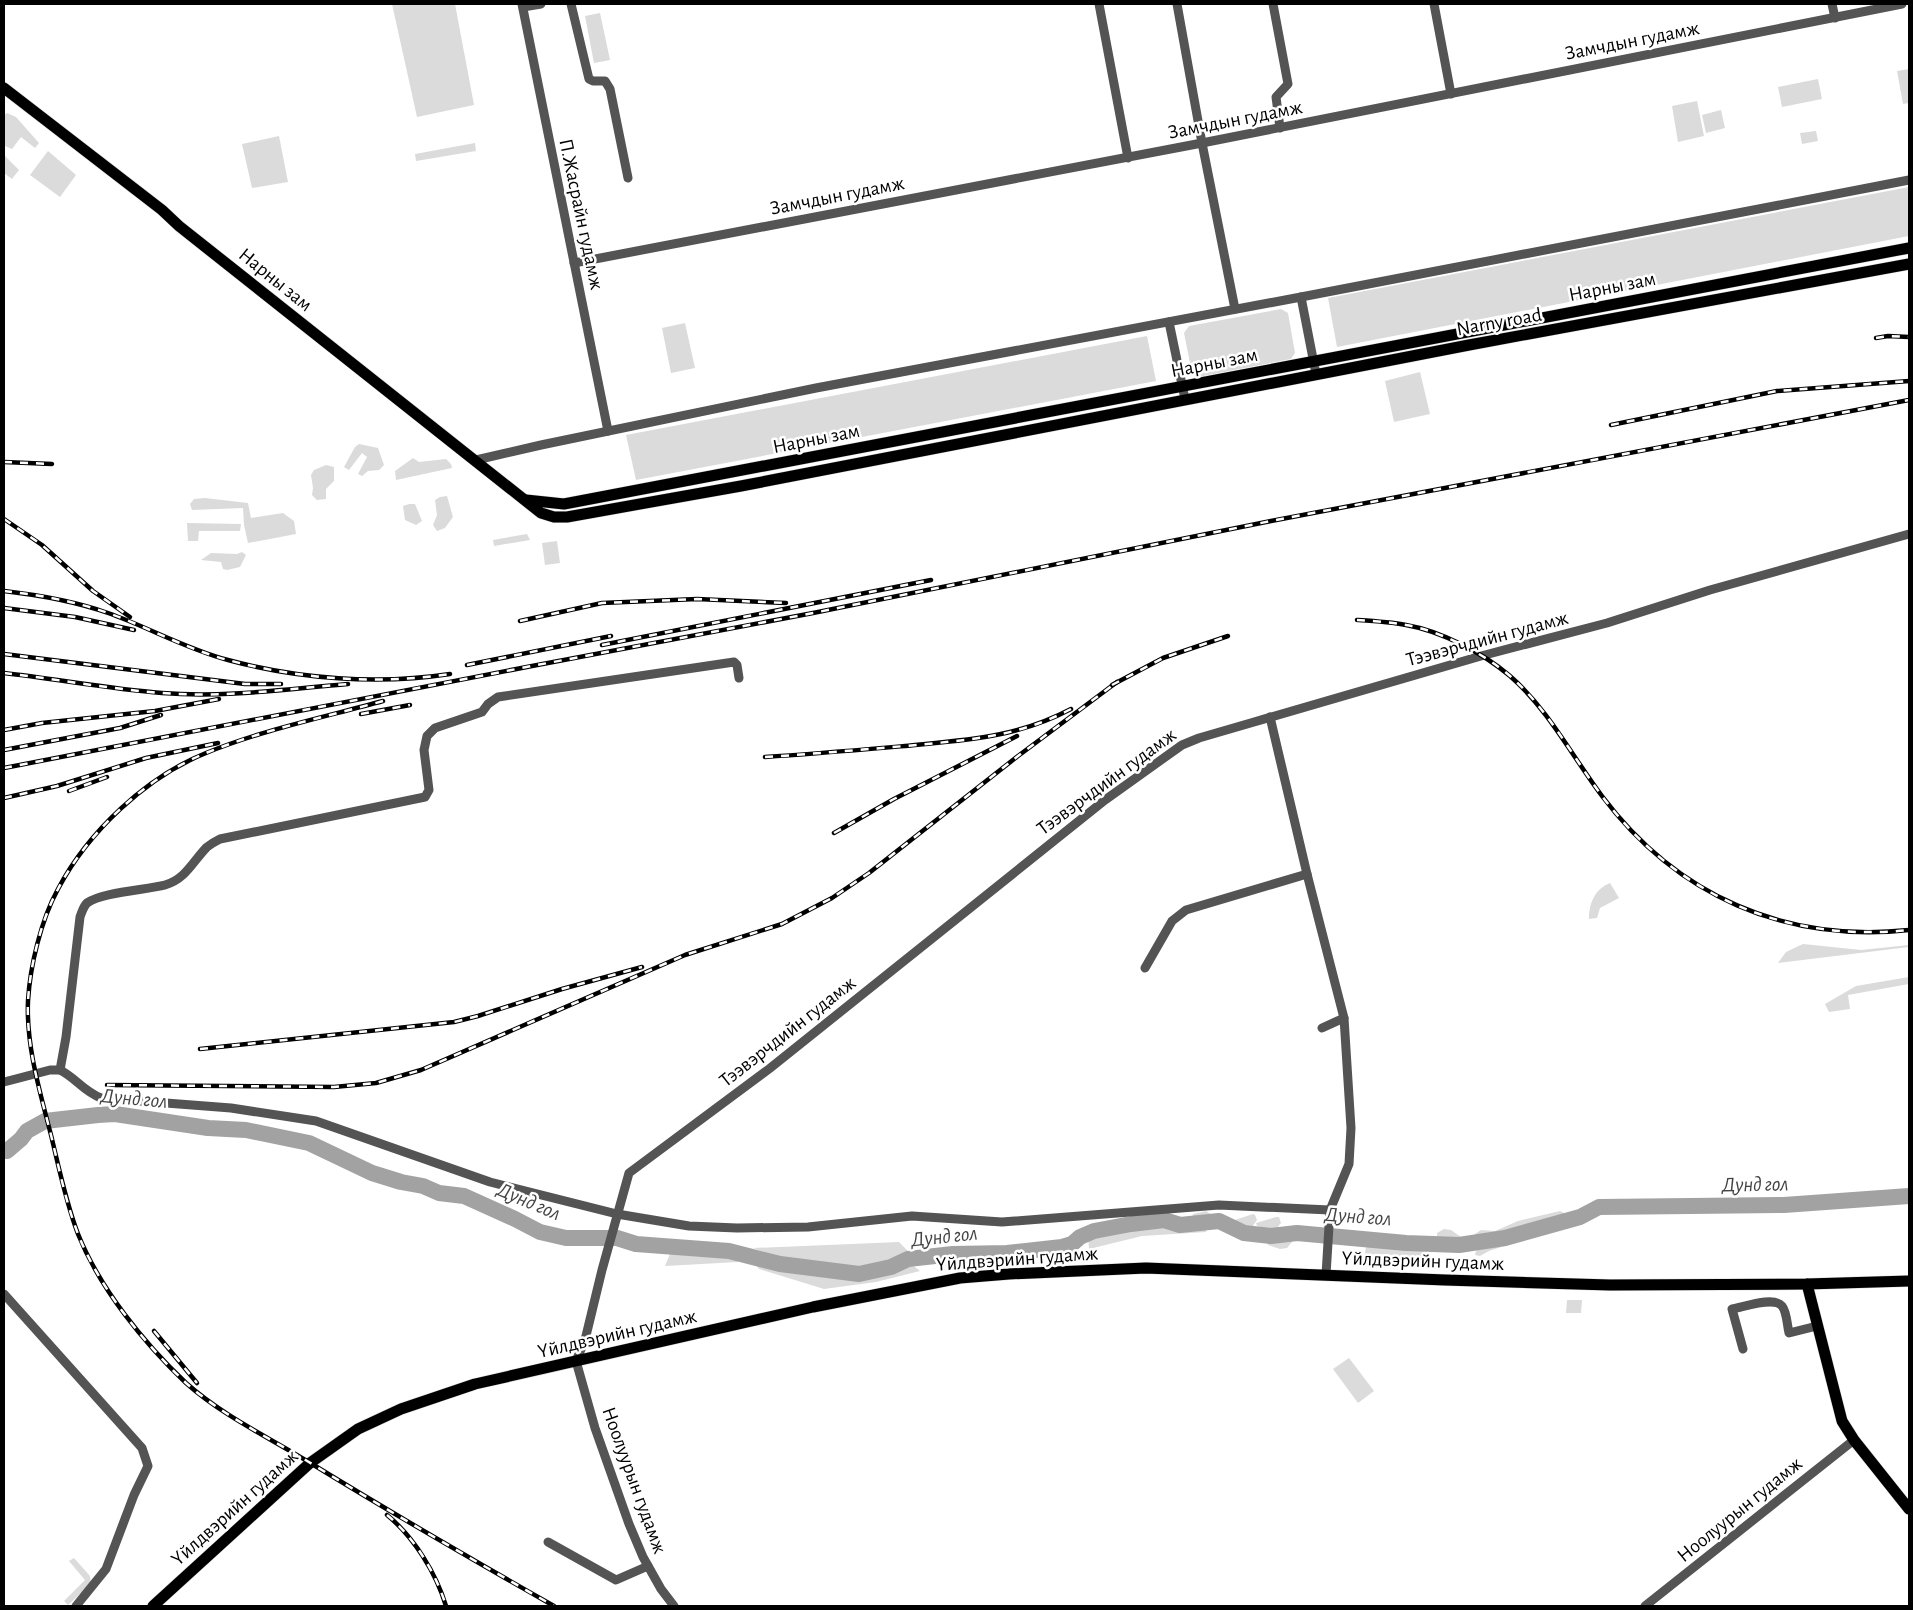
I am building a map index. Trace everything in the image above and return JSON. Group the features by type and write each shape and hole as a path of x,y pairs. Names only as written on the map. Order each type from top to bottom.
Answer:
{"main road":[{"name":"Нарны зам","path":"4,88 162,210 541,513 554,517 567,517 741,486 1183,393 1314,362 1909,248"},
{"name":"Narny road","path":"1183,393 1316,374 1909,264"},
{"name":"Yйлдвэрийн гудамж","path":"153,1606 310,1463 358,1429 401,1409 476,1384 813,1307 960,1278 1146,1268 1326,1269 1610,1285 1808,1284 1909,1281"},
{"path":"1808,1284 1842,1421 1854,1440 1909,1509"}],"street":[{"path":"522,6 541,4"},
{"path":"571,4 589,79 594,82 605,81 610,88 628,178"},
{"path":"1099,4 1128,158"},
{"path":"1177,4 1202,143 1236,309"},
{"path":"1273,4 1288,84 1276,97 1280,128"},
{"path":"1434,4 1451,94"},
{"path":"1832,4 1835,18"},
{"name":"Замчдын гудамж","path":"574,263 1128,158 1902,4"},
{"name":"П.Жасрайн гудамж","path":"522,6 608,431"},
{"path":"476,460 816,388 1909,180"},
{"path":"1301,297 1316,374"},
{"path":"1169,322 1183,393"},
{"name":"Тээвэрчдийн гудамж","path":"576,1361 585,1340 629,1173 769,1069 1105,800 1186,743 1481,656 1607,623 1719,588 1909,534"},
{"path":"60,1070 66,1037 80,917 83,908 88,903 101,898 166,885 189,870 208,847 220,839 425,797 429,790 424,750 427,736 435,728 482,712 488,704 498,697 734,662 737,665 739,678"},
{"path":"1270,717 1307,874 1344,1018 1351,1128 1349,1164 1330,1215 1326,1269"},
{"path":"1145,968 1172,921 1186,910 1307,874"},
{"path":"1322,1028 1344,1018"},
{"path":"4,1082 50,1070 60,1070 66,1073 89,1094 101,1098 231,1108 316,1121 490,1182 616,1217 689,1226 737,1228 808,1227 912,1216 1002,1222 1219,1205 1330,1215"},
{"path":"4,1294 142,1448 148,1466 134,1495 106,1569 76,1606"},
{"path":"1743,1349 1732,1309 1767,1302 1778,1302 1783,1307 1789,1333 1817,1326"},
{"name":"Ноолуурын гудамж","path":"576,1361 595,1428 629,1524 648,1566 661,1589 674,1606"},
{"name":"Ноолуурын гудамж","path":"1645,1606 1854,1440"},
{"path":"548,1542 616,1580 648,1566"}],"shaded area":[{"path":"392,4 455,4 474,105 417,117"},
{"path":"600,13 610,60 594,63 585,16"},
{"path":"1909,69 1909,103 1903,104 1897,71"},
{"path":"1818,79 1822,99 1782,107 1778,87"},
{"path":"1697,101 1704,136 1678,142 1672,106"},
{"path":"1721,110 1725,128 1706,133 1702,115"},
{"path":"7,113 16,117 39,143 35,148 21,137 12,149 5,146 4,115"},
{"path":"1816,131 1818,141 1802,144 1800,133"},
{"path":"279,136 288,182 252,188 242,144"},
{"path":"475,143 476,151 416,161 415,154"},
{"path":"48,151 76,175 60,197 30,175"},
{"path":"4,155 19,170 12,179 4,173"},
{"path":"1909,187 1909,236 1337,347 1328,298"},
{"path":"1281,309 1288,313 1295,353 1291,359 1198,377 1192,373 1184,333 1189,326"},
{"path":"685,323 695,368 671,373 662,328"},
{"path":"1147,336 1156,381 636,480 626,435"},
{"path":"1420,372 1430,414 1394,422 1385,381"},
{"path":"359,444 378,448 384,465 379,470 368,471 362,476 358,474 367,457 362,453 349,470 344,467 355,447"},
{"path":"413,458 419,462 446,459 452,468 396,480 395,471"},
{"path":"326,465 334,467 334,481 326,489 326,499 317,500 312,495 311,475 314,470"},
{"path":"447,496 453,517 445,528 437,531 433,525 437,515 435,500"},
{"path":"205,498 248,503 251,518 283,513 294,521 296,534 248,543 243,508 192,510 190,504 194,499"},
{"path":"415,504 422,521 416,525 405,520 403,506"},
{"path":"187,523 241,524 240,531 199,531 198,541 188,541"},
{"path":"527,534 530,540 494,546 493,540"},
{"path":"557,541 560,563 545,565 542,543"},
{"path":"242,552 246,555 240,567 227,570 223,569 221,562 201,560 211,553 237,554"},
{"path":"1610,883 1619,898 1600,908 1597,918 1589,919 1590,907 1594,897 1600,889"},
{"path":"1803,944 1861,950 1909,945 1909,947 1778,963 1786,952"},
{"path":"1909,977 1909,984 1848,995 1850,1009 1829,1012 1825,1004 1856,986"},
{"path":"1206,1211 1212,1215 1209,1220 1195,1222 1191,1220 1193,1214"},
{"path":"1560,1211 1566,1214 1565,1218 1518,1232 1473,1240 1475,1234 1481,1230 1495,1231 1518,1221"},
{"path":"1253,1214 1257,1220 1252,1227 1245,1227 1232,1221"},
{"path":"1279,1217 1281,1223 1276,1229 1269,1230 1257,1226 1256,1223"},
{"path":"1155,1225 1207,1227 1206,1232 1142,1236 1089,1249 1088,1236"},
{"path":"1558,1226 1480,1256 1475,1255 1476,1251 1501,1241"},
{"path":"1444,1229 1451,1230 1461,1237 1461,1240 1437,1239 1437,1233"},
{"path":"1288,1236 1292,1242 1287,1248 1280,1249 1268,1245 1267,1242"},
{"path":"899,1242 911,1254 884,1265 860,1268 829,1267 781,1257 753,1248"},
{"path":"1410,1244 1424,1246 1428,1256 1364,1258 1366,1247"},
{"path":"706,1252 739,1256 738,1262 665,1266 670,1254"},
{"path":"754,1262 799,1271 853,1276 885,1272 910,1263 920,1271 876,1282 824,1289 759,1269"},
{"path":"1567,1300 1582,1300 1581,1313 1566,1313"},
{"path":"1349,1358 1374,1391 1358,1403 1333,1369"},
{"path":"74,1558 90,1576 91,1584 68,1605 64,1601 85,1580 69,1561"}],"waterway":[{"name":"Дунд гол","path":"4,1151 7,1151 21,1139 27,1131 45,1121 98,1115 115,1114 208,1128 246,1130 309,1143 372,1173 401,1182 423,1186 439,1193 464,1196 540,1232 566,1238 617,1238 636,1244 729,1251 780,1264 859,1274 891,1267 908,1259 953,1254 1007,1253 1062,1247 1072,1244 1080,1237 1094,1231 1164,1220 1180,1225 1219,1221 1244,1233 1271,1236 1297,1233 1406,1243 1459,1245 1505,1238 1580,1217 1599,1207 1784,1205 1909,1196"}],"railway":[{"path":"1876,338 1888,336 1909,337"},
{"path":"1611,425 1777,391 1909,381"},
{"path":"4,768 813,613 1271,521 1909,400"},
{"path":"4,462 52,464"},
{"path":"4,519 42,545 93,591 130,617"},
{"path":"602,645 931,580"},
{"path":"4,591 30,594 82,605 123,619 212,655 255,667 310,676 338,678 395,679 450,674"},
{"path":"520,621 602,603 697,599 786,603"},
{"path":"4,608 75,617 134,630"},
{"path":"1357,620 1400,624 1433,632 1461,644 1499,667 1524,689 1536,703 1602,796 1632,831 1664,861 1699,886 1737,905 1777,920 1819,929 1863,932 1909,930"},
{"path":"467,665 611,636"},
{"path":"1112,685 1163,658 1228,636"},
{"path":"4,654 245,684 281,684"},
{"path":"4,673 122,689 186,694 255,692 348,684"},
{"path":"107,1085 334,1087 376,1083 421,1070 685,955 782,924 832,898 869,873 1018,756 1117,682"},
{"path":"4,730 42,723 155,711 219,699"},
{"path":"383,701 271,731 206,753 162,776 102,827 71,868 58,889 46,915 31,973 28,1001 31,1052 66,1198 78,1234 98,1275 124,1314 154,1351 186,1383 215,1406 554,1606"},
{"path":"361,714 410,705"},
{"path":"765,757 949,742 990,736 1030,726 1051,719 1071,709"},
{"path":"4,750 120,728 161,715"},
{"path":"834,833 894,799 1017,736"},
{"path":"4,798 57,786 146,758 218,743"},
{"path":"69,791 107,777"},
{"path":"200,1049 454,1022 642,967"},
{"path":"154,1331 197,1383"},
{"path":"387,1515 406,1534 423,1556 446,1606"}]}
